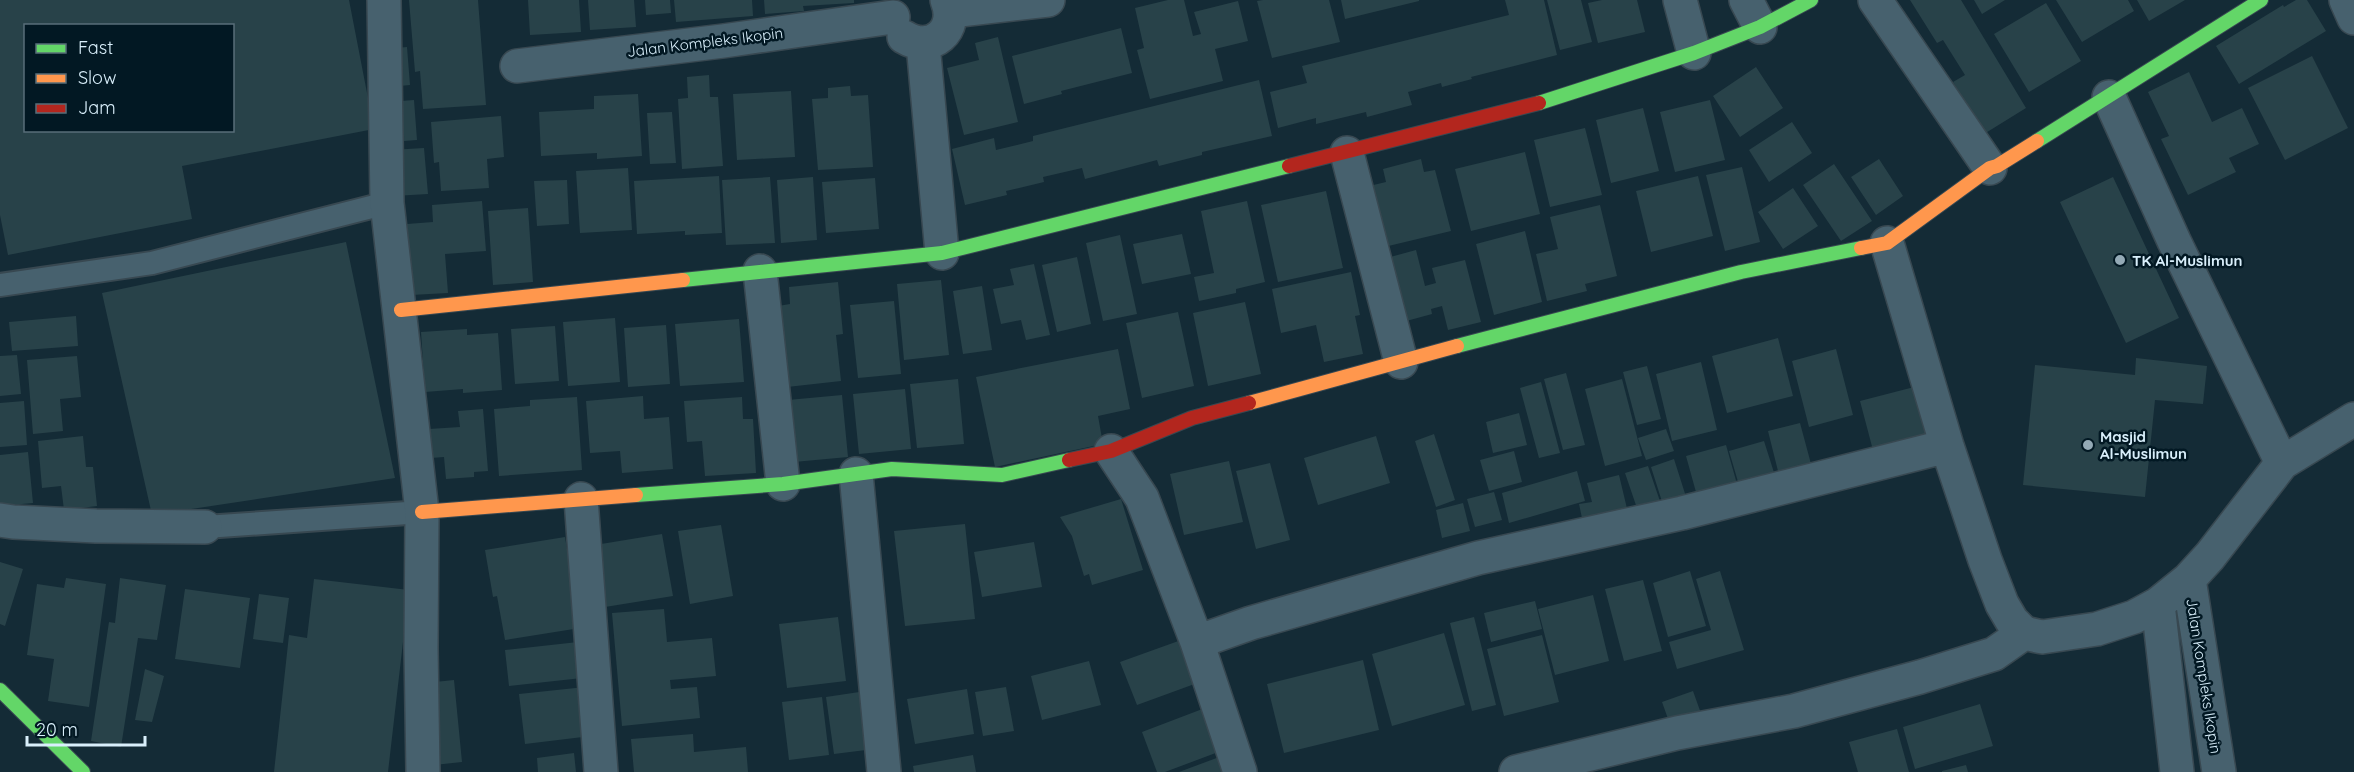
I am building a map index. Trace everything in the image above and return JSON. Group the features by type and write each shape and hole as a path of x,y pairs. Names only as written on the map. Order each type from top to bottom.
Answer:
{"street":[{"path":"384,0 387,203 401,310 422,512 423,772"},
{"path":"942,253 923,44 935,40 944,33 950,22 949,5 1048,0"},
{"path":"1680,0 1694,53"},
{"path":"401,310 942,253 1107,210 1516,110 1694,53 1753,13 1811,0"},
{"path":"1875,0 1990,168"},
{"path":"422,512 783,483 892,469 1002,475 1111,451 1192,418 1741,272 1887,243 1990,168 1997,166 2109,97 2261,0"},
{"path":"2346,0 2354,18"},
{"name":"Jalan Kompleks Ikopin","path":"517,66 723,41 895,8 896,27 903,36 912,42 923,44"},
{"path":"2109,97 2184,261 2282,463"},
{"path":"1347,153 1401,362"},
{"path":"1887,243 1947,446 2002,604 2012,621 2024,633 2042,637 2097,629 2134,617 2172,592"},
{"path":"760,271 783,483"},
{"name":"Jalan Kompleks Ikopin","path":"2219,772 2172,592 2210,556 2282,463 2354,419"},
{"path":"1197,642 1251,623 1478,558 1682,513 1947,446"},
{"path":"1111,451 1142,498 1197,642 1240,772"},
{"path":"856,474 884,772"},
{"path":"581,499 601,772"},
{"path":"0,519 13,522 96,526 205,527"},
{"path":"2172,592 2177,772"},
{"path":"1516,772 1677,733 1794,711 1920,677 1994,654 2024,633"},
{"path":"0,690 83,772"}],"lane":[{"path":"0,285 152,263 387,203"},
{"path":"205,527 422,512"}],"building":[{"path":"0,0 349,0 374,129 182,166 192,219 8,255 0,215"},
{"path":"409,0 478,0 486,105 423,109 420,71 415,72"},
{"path":"528,0 579,0 581,32 530,35"},
{"path":"588,0 634,0 636,27 590,30"},
{"path":"645,0 670,0 671,13 646,15"},
{"path":"674,0 752,0 753,16 676,22"},
{"path":"764,0 854,0 854,3 803,6 804,11 765,14"},
{"path":"1168,0 1184,0 1193,36 1201,34 1194,12 1238,1 1248,41 1215,49 1223,81 1150,99 1137,50 1144,48 1135,8"},
{"path":"1329,0 1340,42 1272,58 1257,1"},
{"path":"1341,0 1419,0 1419,1 1345,19"},
{"path":"1505,0 1544,0 1557,55 1471,77 1472,79 1442,87 1441,83 1408,92 1412,105 1367,117 1366,112 1316,124 1316,118 1278,128 1270,92 1307,83 1302,66 1509,15"},
{"path":"1547,0 1581,0 1592,42 1560,50"},
{"path":"1602,0 1637,0 1645,32 1598,43 1588,3"},
{"path":"1910,0 1961,0 2026,108 1984,134 1953,82 1965,75 1943,40 1937,43"},
{"path":"1974,0 2005,0 1982,14"},
{"path":"2056,0 2128,0 2134,11 2082,42"},
{"path":"2137,0 2185,0 2149,21"},
{"path":"2296,0 2307,0 2326,31 2239,84 2216,46 2283,5 2284,7"},
{"path":"2046,3 2081,61 2029,92 1994,34"},
{"path":"1121,28 1132,73 1061,91 1062,94 1024,104 1012,56"},
{"path":"998,37 1018,122 964,135 947,68 979,60 975,43"},
{"path":"407,47 410,85 388,87 385,49"},
{"path":"2312,56 2348,128 2285,160 2248,88"},
{"path":"1756,67 1783,108 1740,137 1713,96"},
{"path":"2189,72 2212,122 2242,108 2259,144 2229,158 2236,172 2188,195 2161,139 2169,136 2148,92"},
{"path":"709,75 710,97 718,97 723,166 682,169 678,99 688,98 687,77"},
{"path":"1259,80 1272,136 1202,152 1202,155 1159,166 1157,160 1085,179 1082,168 1043,177 1044,182 1006,191 1007,195 965,205 952,149 994,138 996,150 1033,141 1033,136"},
{"path":"850,86 851,96 868,95 873,167 818,170 812,99 828,98 828,88"},
{"path":"791,91 795,157 737,160 733,94"},
{"path":"638,94 642,156 597,159 597,153 541,156 539,112 594,109 594,96"},
{"path":"414,100 417,140 391,142 388,102"},
{"path":"1710,100 1725,160 1675,172 1660,112"},
{"path":"1643,108 1659,171 1611,183 1596,120"},
{"path":"672,112 676,163 650,164 647,113"},
{"path":"501,116 504,157 487,159 489,188 441,191 439,162 434,163 431,122"},
{"path":"1792,122 1812,153 1769,182 1749,150"},
{"path":"1585,128 1602,195 1550,207 1534,140"},
{"path":"424,148 428,194 394,196 391,150"},
{"path":"1525,152 1540,214 1471,231 1455,169"},
{"path":"1421,159 1424,172 1435,170 1451,231 1380,248 1365,187 1386,182 1383,169"},
{"path":"1879,159 1903,196 1876,215 1851,177"},
{"path":"1834,164 1872,221 1841,241 1803,185"},
{"path":"1742,167 1760,242 1725,251 1706,175"},
{"path":"628,168 632,230 580,233 576,171"},
{"path":"719,176 722,233 685,235 685,231 637,234 634,181"},
{"path":"1698,176 1713,236 1651,252 1636,191"},
{"path":"770,177 775,243 726,245 722,180"},
{"path":"813,177 817,240 781,243 777,180"},
{"name":"TK Al-Muslimun","path":"2113,177 2179,318 2126,343 2060,202"},
{"path":"875,178 879,229 826,233 822,182"},
{"path":"567,180 569,224 537,226 534,181"},
{"path":"1793,188 1818,226 1783,249 1758,212"},
{"path":"1326,191 1343,268 1278,282 1261,205"},
{"path":"482,201 486,251 445,254 448,293 411,295 407,224 433,222 432,205"},
{"path":"1247,201 1265,282 1236,289 1236,293 1199,301 1194,277 1214,273 1201,211"},
{"path":"1600,205 1617,276 1585,284 1587,291 1547,301 1536,254 1558,249 1550,217"},
{"path":"528,208 533,282 493,285 488,211"},
{"path":"1525,231 1542,302 1494,315 1476,244"},
{"path":"1182,234 1191,274 1142,284 1133,244"},
{"path":"1120,235 1137,314 1103,321 1086,243"},
{"path":"346,242 395,478 152,515 102,293"},
{"path":"1416,250 1425,286 1436,283 1432,268 1465,260 1481,322 1448,330 1442,306 1431,309 1432,314 1399,323 1383,259"},
{"path":"1077,257 1091,324 1057,332 1042,265"},
{"path":"1034,264 1050,335 1026,340 1021,320 1001,324 993,289 1014,285 1010,269"},
{"path":"1351,272 1360,315 1355,316 1363,354 1324,362 1316,325 1281,333 1272,289"},
{"path":"941,280 949,355 904,360 897,284"},
{"path":"838,282 843,334 836,335 841,381 787,387 778,306 790,304 789,287"},
{"path":"982,286 992,350 963,354 953,291"},
{"path":"894,301 901,374 858,378 850,305"},
{"path":"1245,302 1261,374 1208,386 1193,313"},
{"path":"1178,312 1194,386 1142,398 1126,323"},
{"path":"76,316 78,346 12,351 9,322"},
{"path":"615,318 620,382 568,386 563,322"},
{"path":"739,319 744,382 680,386 675,324"},
{"path":"666,325 670,384 628,387 624,328"},
{"path":"555,326 559,381 515,384 511,329"},
{"path":"467,329 467,335 498,333 502,390 463,393 463,389 425,392 421,332"},
{"path":"1778,338 1793,396 1727,413 1712,356"},
{"path":"1118,349 1130,409 1098,416 1103,444 995,467 976,377"},
{"path":"1836,349 1853,415 1809,427 1792,361"},
{"path":"17,355 21,394 0,396 0,356"},
{"path":"77,356 81,397 60,399 63,431 33,434 27,360"},
{"name":"Masjid Al-Muslimun","path":"2136,358 2207,366 2203,404 2155,400 2145,497 2023,485 2035,365 2135,375"},
{"path":"1701,362 1717,430 1672,441 1656,374"},
{"path":"1647,366 1661,419 1637,425 1623,372"},
{"path":"1566,373 1585,445 1563,450 1544,379"},
{"path":"958,379 964,444 917,448 910,384"},
{"path":"1622,379 1642,456 1605,466 1585,389"},
{"path":"1541,382 1560,453 1539,458 1520,388"},
{"path":"1918,386 1932,439 1874,454 1860,401"},
{"path":"905,389 911,449 859,454 853,394"},
{"path":"842,395 848,457 794,462 788,400"},
{"path":"643,396 644,419 669,417 673,469 622,473 620,451 590,453 586,401"},
{"path":"577,397 582,470 499,476 494,409 530,406 530,400"},
{"path":"742,397 743,419 753,419 756,473 705,476 702,441 687,442 684,401"},
{"path":"24,401 27,445 0,447 0,403"},
{"path":"483,409 488,471 474,472 474,477 446,479 444,457 431,458 429,429 460,427 458,411"},
{"path":"1519,413 1527,445 1493,453 1486,422"},
{"path":"1800,423 1814,475 1781,483 1768,431"},
{"path":"1666,429 1674,451 1646,460 1638,438"},
{"path":"1434,434 1455,500 1436,507 1415,441"},
{"path":"83,436 86,467 93,467 97,506 64,510 61,486 42,488 38,441"},
{"path":"1376,436 1390,483 1318,505 1304,458"},
{"path":"1764,441 1777,482 1741,492 1729,451"},
{"path":"1726,445 1739,491 1699,503 1686,456"},
{"path":"1514,451 1522,482 1489,491 1480,460"},
{"path":"28,452 33,503 0,506 0,455"},
{"path":"1674,459 1688,503 1665,511 1651,467"},
{"path":"1229,461 1243,522 1184,535 1170,474"},
{"path":"1270,463 1290,540 1256,549 1236,471"},
{"path":"1648,466 1663,510 1640,517 1625,473"},
{"path":"1577,471 1585,501 1509,523 1502,493"},
{"path":"1619,475 1630,521 1585,532 1579,504 1592,502 1587,483"},
{"path":"1494,492 1502,520 1475,527 1467,499"},
{"path":"1121,499 1143,570 1092,585 1089,574 1084,576 1072,536 1060,517"},
{"path":"1463,503 1470,531 1442,538 1436,510"},
{"path":"965,524 975,619 905,626 894,531"},
{"path":"721,525 733,596 690,604 678,531"},
{"path":"662,534 673,596 605,607 595,545"},
{"path":"565,537 580,628 505,640 497,596 493,597 485,550"},
{"path":"1034,542 1042,587 982,597 974,552"},
{"path":"0,562 23,569 5,626 0,624"},
{"path":"1690,571 1706,626 1668,637 1653,583"},
{"path":"1720,571 1744,650 1677,669 1669,642 1711,630 1696,579"},
{"path":"66,578 106,584 89,707 48,701 54,659 27,655 37,584 64,588"},
{"path":"120,578 166,585 157,640 138,638 121,747 91,741 109,622 115,623"},
{"path":"314,579 409,590 388,772 274,772 289,635 307,638"},
{"path":"1643,580 1662,651 1624,661 1605,589"},
{"path":"185,589 250,598 240,668 175,659"},
{"path":"259,594 289,598 283,643 253,639"},
{"path":"1593,595 1609,661 1555,675 1538,609"},
{"path":"1535,601 1542,629 1491,642 1484,613"},
{"path":"664,609 667,642 712,638 716,676 670,680 671,689 697,687 700,718 622,726 612,613"},
{"path":"838,617 846,681 787,688 779,624"},
{"path":"1474,617 1496,705 1472,711 1450,623"},
{"path":"1444,633 1465,705 1392,726 1372,654"},
{"path":"1542,635 1559,702 1504,716 1487,649"},
{"path":"1184,639 1200,682 1137,705 1120,662"},
{"path":"578,642 582,678 509,686 505,650"},
{"path":"1363,660 1379,730 1284,753 1267,684"},
{"path":"1089,661 1101,705 1042,720 1031,676"},
{"path":"145,669 164,676 152,722 135,720"},
{"path":"454,680 462,762 434,765 425,683"},
{"path":"585,687 591,736 525,744 519,694"},
{"path":"1006,687 1014,731 983,736 975,692"},
{"path":"967,689 974,734 915,744 907,699"},
{"path":"866,691 874,749 834,754 826,697"},
{"path":"1693,691 1703,719 1672,730 1662,702"},
{"path":"822,697 829,755 789,760 782,702"},
{"path":"1980,704 1993,746 1915,769 1903,727"},
{"path":"1205,708 1221,751 1165,772 1157,772 1142,732"},
{"path":"1897,729 1909,772 1858,772 1849,742"},
{"path":"693,734 694,752 746,747 748,772 634,772 631,739"},
{"path":"574,753 576,772 538,772 537,758"},
{"path":"973,755 976,772 914,772 913,766"},
{"path":"1222,756 1228,772 1179,772"},
{"path":"1966,765 1968,772 1942,772 1942,771"}],"traffic: fast":[{"path":"1539,103 1694,53 1760,27 1811,0"},
{"path":"2037,141 2261,0"},
{"path":"683,280 942,253 1289,166"},
{"path":"1457,346 1741,272 1861,248"},
{"path":"636,495 783,484 892,469 1002,475 1069,460"},
{"path":"0,690 83,772"}],"traffic: slow":[{"path":"1861,248 1887,243 1990,168 2037,141"},
{"path":"401,310 683,280"},
{"path":"1249,403 1457,346"},
{"path":"422,512 636,495"}],"traffic: jam":[{"path":"1289,166 1539,103"},
{"path":"1069,460 1111,451 1192,418 1249,403"}],"place":[{"name":"TK Al-Muslimun","path":"2120,260"},
{"name":"Masjid Al-Muslimun","path":"2088,445"}]}
